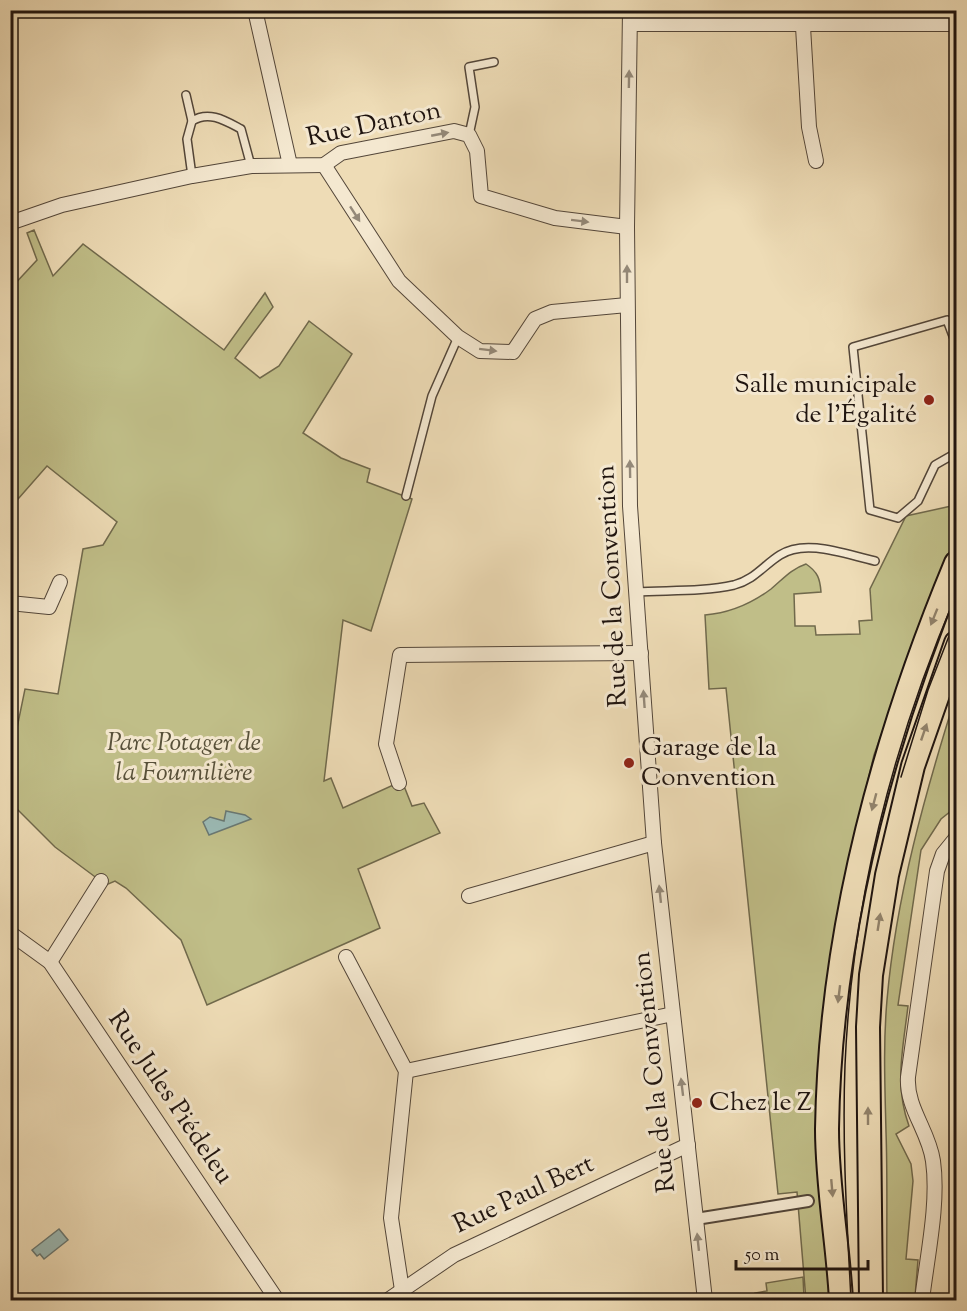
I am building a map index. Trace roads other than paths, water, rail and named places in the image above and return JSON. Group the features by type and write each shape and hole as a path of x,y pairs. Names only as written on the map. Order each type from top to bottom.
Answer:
{"main road":[{"path":"841,1300 827,1131 835,1028 848,928 867,832 889,747 909,683 957,563"},
{"path":"871,1300 867,1027 871,975 887,875 913,766 957,644"}],"street":[{"path":"255,10 290,165"},
{"path":"630,17 802,18 957,24"},
{"name":"Rue de la Convention","path":"630,17 627,227 630,506 654,843 705,1300"},
{"path":"802,18 809,127 816,161"},
{"name":"Rue Danton","path":"10,222 62,205 192,176 251,166 324,165 341,153 454,131 469,135 477,151 481,196 555,218 627,227"},
{"path":"324,165 399,281 458,337 480,351 513,352 535,319 552,312 627,306"},
{"path":"10,603 49,607 60,582"},
{"path":"399,783 386,744 400,655 641,653"},
{"path":"922,1300 935,1177 930,1144 911,1101 908,1077 937,871 943,854 957,838"},
{"path":"469,896 654,843"},
{"path":"50,962 101,882"},
{"name":"Rue Jules Piédeleu","path":"10,933 50,962 277,1300"},
{"path":"346,957 406,1071 391,1218 402,1290"},
{"path":"406,1071 673,1014"},
{"name":"Rue Paul Bert","path":"388,1300 454,1255 688,1145"},
{"path":"696,1219 808,1202"}],"lane":[{"path":"469,135 475,107 469,67 494,62"},
{"path":"186,95 192,121 187,139 192,176"},
{"path":"192,121 200,116 214,116 241,129 251,166"},
{"path":"957,345 947,320 853,348 870,510 898,518 918,501 935,465 957,453"},
{"path":"406,496 432,396 458,337"},
{"path":"636,592 736,584 754,576 779,555 798,548 814,548 875,561"}],"water":[{"path":"226,811 245,815 251,819 209,835 203,822 210,817 224,821"},
{"path":"59,1229 68,1240 44,1259 40,1254 37,1256 32,1250"}],"tram line":[{"path":"851,1300 845,1182 844,1094 849,1004 856,944 867,884 895,766 933,651 956,595"},
{"path":"901,777 928,690 956,618"}],"place":[{"name":"Salle municipale de l'Égalité","path":"929,400"},
{"name":"Garage de la Convention","path":"629,763"},
{"name":"Chez le Z","path":"697,1103"}],"park label":[{"name":"Parc Potager de la Fournilière","path":"184,758"}]}
